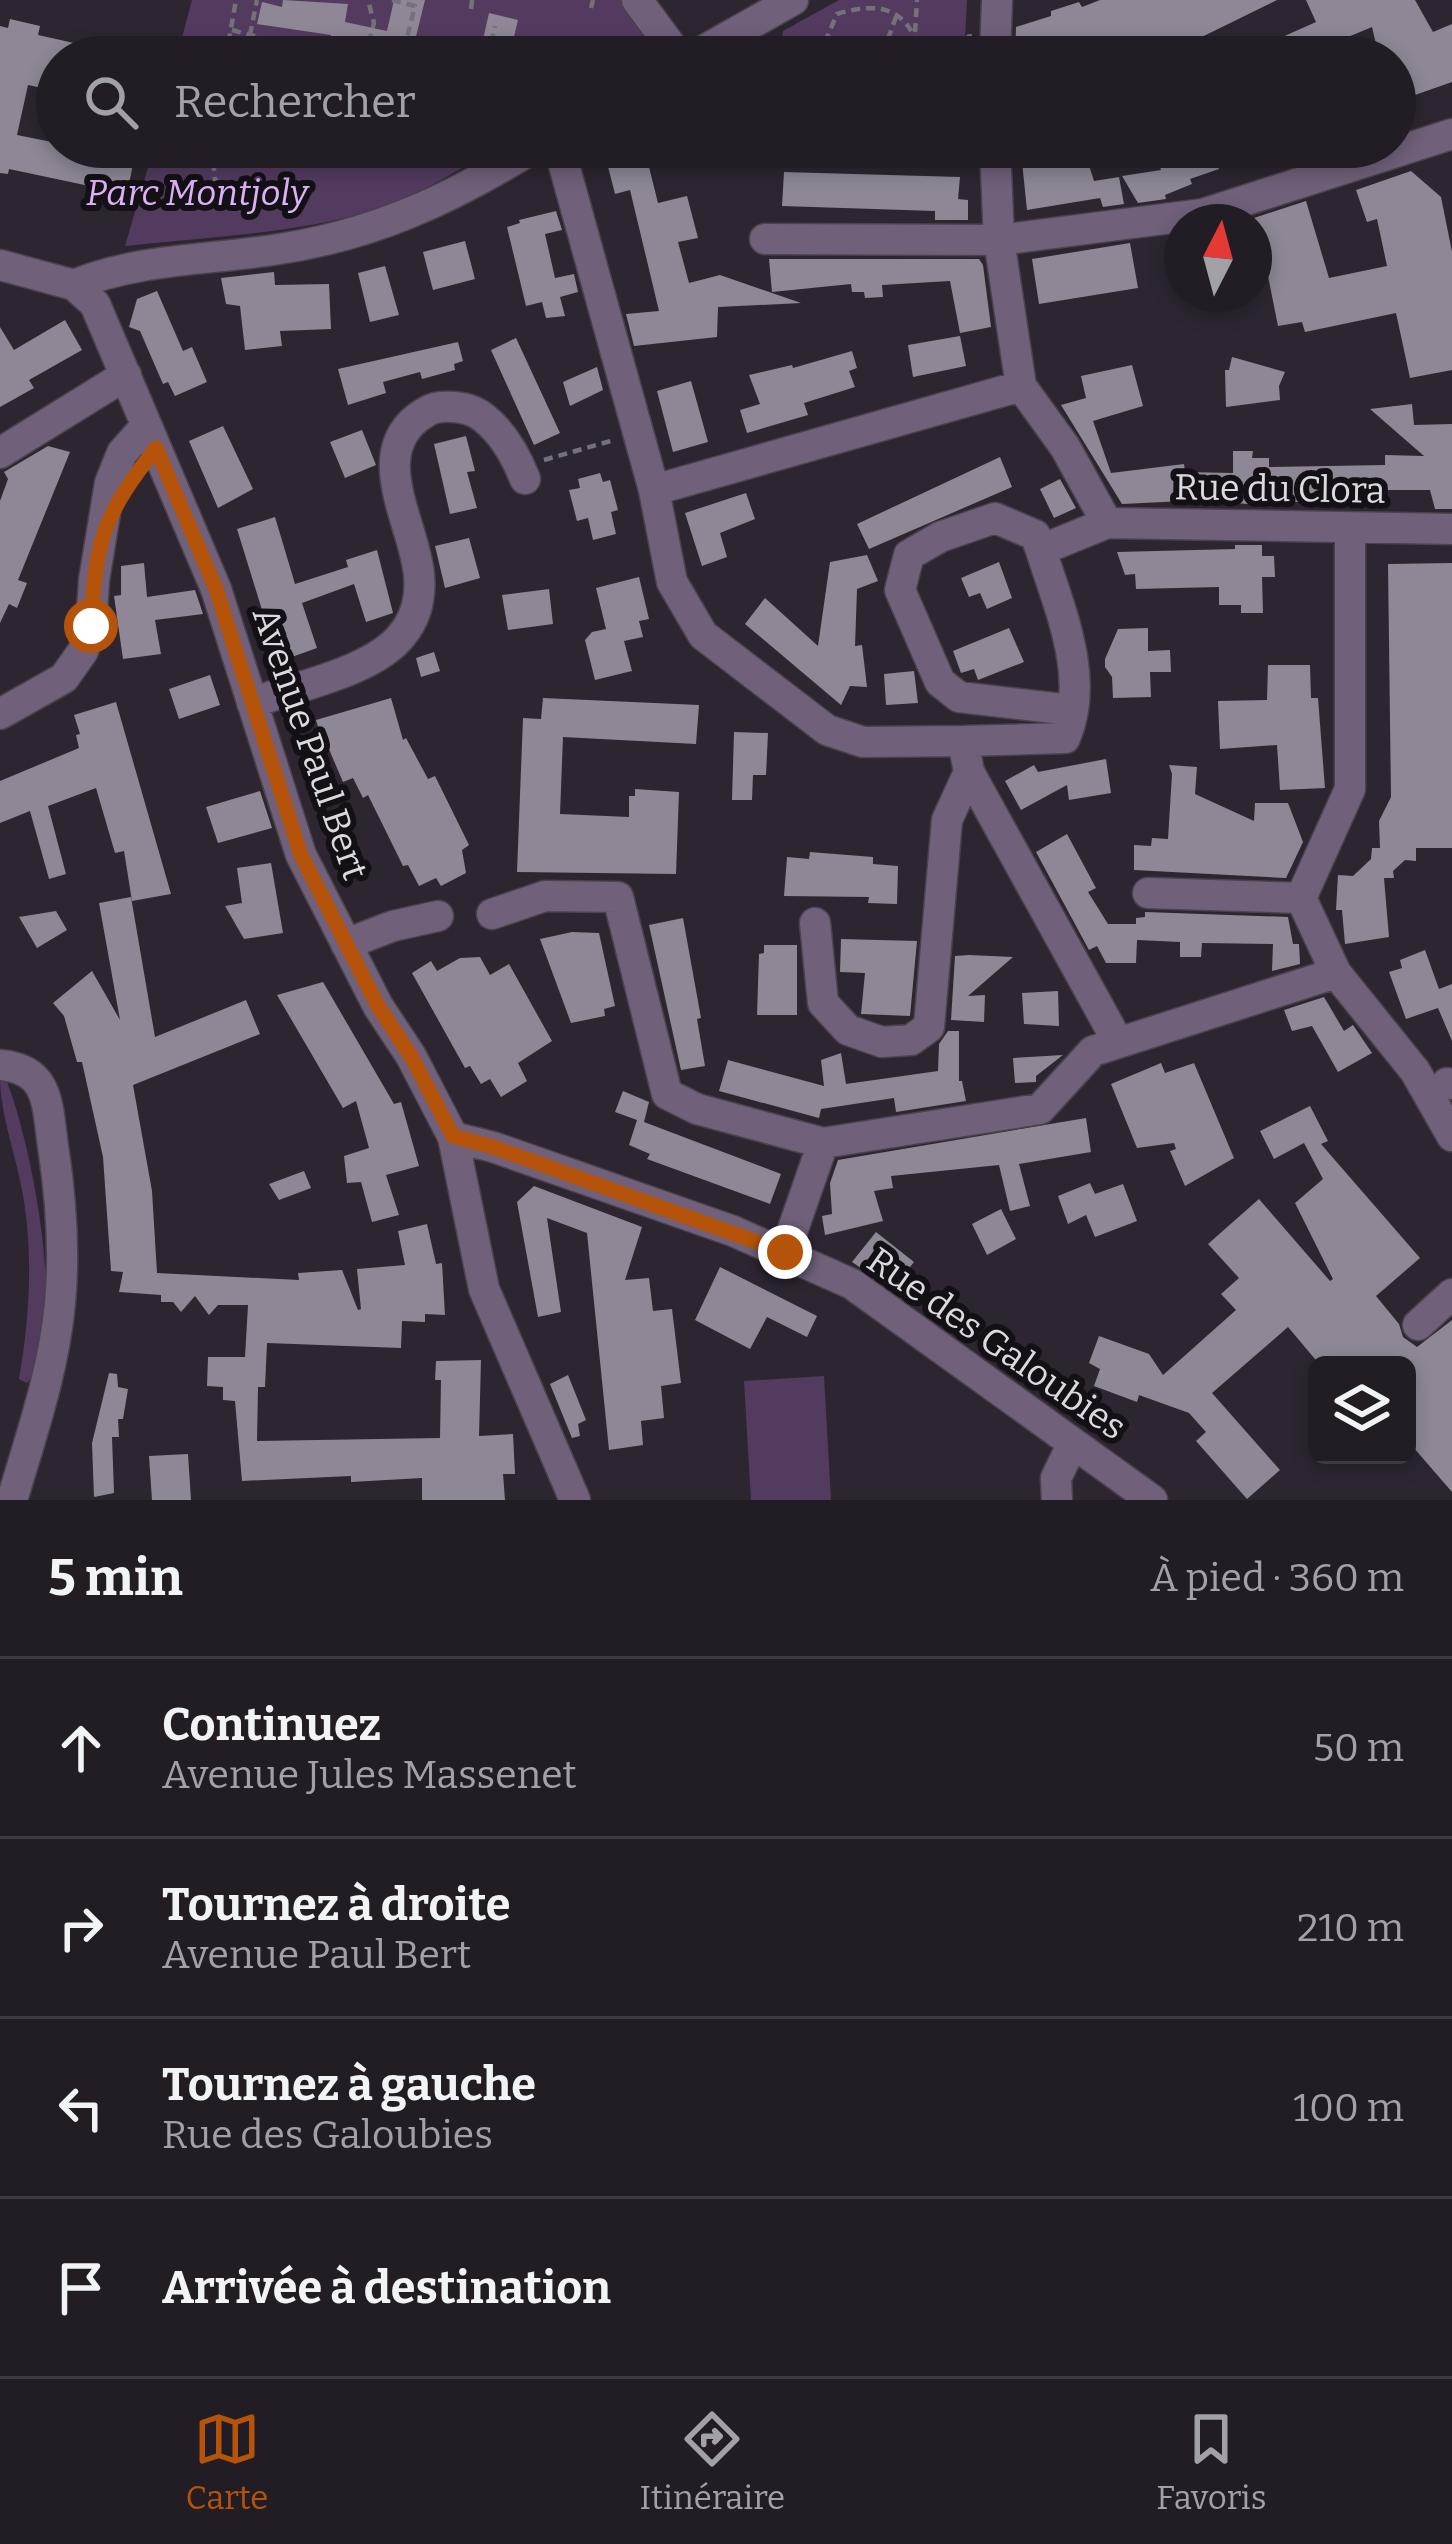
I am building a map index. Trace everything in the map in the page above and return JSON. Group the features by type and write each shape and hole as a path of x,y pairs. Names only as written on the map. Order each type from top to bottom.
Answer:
{"street":[{"path":"638,0 664,36"},
{"path":"729,36 793,0"},
{"path":"996,36 997,0"},
{"path":"1416,146 1452,134"},
{"path":"0,265 74,285 99,274 138,267 270,250 361,232 435,202 497,168"},
{"path":"566,168 654,490 672,582 703,635 827,730 863,742 1065,738 1071,710 1071,649 1041,550 1035,535 995,518 940,537 909,555 900,590 940,682 959,697 1071,710"},
{"path":"996,168 999,239 1021,386 1065,447 1107,523 1041,550"},
{"path":"765,239 999,239 1203,214 1346,168"},
{"name":"Avenue Paul Bert","path":"74,285 95,304 216,589 301,855 453,1136 484,1289 574,1500"},
{"path":"0,453 126,375"},
{"path":"654,490 1021,386"},
{"path":"252,703 379,658 403,634 419,605 419,573 395,477 395,449 410,423 431,408 458,406 481,415 504,437 522,473"},
{"path":"0,714 49,688 75,667 91,626 110,484 122,453 151,437"},
{"name":"Rue du Clora","path":"1107,523 1452,529"},
{"path":"1351,529 1349,790 1301,898 1336,973 1415,1071 1452,1136"},
{"path":"963,741 970,772 1118,1042"},
{"path":"815,922 824,1003 848,1030 882,1042 911,1040 929,1027 946,820 970,772"},
{"path":"1148,893 1301,898"},
{"path":"492,914 545,896 617,897 667,1094 697,1109 823,1143 1040,1109 1093,1051 1336,973"},
{"path":"346,944 438,916"},
{"path":"0,1065 23,1067 37,1079 46,1098 62,1209 60,1304 44,1390 13,1500"},
{"name":"Rue des Galoubies","path":"453,1136 785,1252 852,1284 1152,1500"},
{"path":"785,1252 823,1143"},
{"path":"1418,1325 1452,1294"},
{"path":"1057,1500 1056,1478 1072,1445"}],"path":[{"path":"231,36 236,0"},
{"path":"250,35 257,0"},
{"path":"368,0 374,22 370,36"},
{"path":"392,0 415,6 407,36"},
{"path":"471,9 472,0"},
{"path":"916,0 916,36"},
{"path":"828,36 837,14 858,4 898,11 915,32"},
{"path":"889,36 898,11"},
{"path":"493,36 495,26"},
{"path":"232,30 254,36"},
{"path":"214,168 215,180 268,207"},
{"path":"522,473 637,433"}],"green space":[{"path":"192,0 623,0 645,36 183,36"},
{"path":"839,0 967,0 965,36 782,36 783,31"},
{"name":"Parc Montjoly","path":"148,168 462,168 406,197 344,218 251,234 125,246"},
{"path":"0,1076 5,1077 25,1142 42,1233 46,1322 40,1358 27,1383 19,1379 28,1307 28,1233"},
{"path":"824,1376 831,1500 751,1500 744,1381"}],"building":[{"path":"283,0 348,4 345,22 387,31 394,0 425,0 416,36 331,36 257,24 262,2 282,7"},
{"path":"1100,0 1277,0 1204,36 1016,36 1016,27 1051,16 1051,11"},
{"path":"1306,0 1415,0 1433,32 1452,24 1452,82 1416,95 1416,36 1374,36 1372,27 1350,36 1284,36 1316,22"},
{"path":"489,13 518,20 514,36 484,36"},
{"path":"10,19 40,26 38,35 42,36 36,36 36,87 28,85 17,135 36,139 36,168 132,168 127,194 9,169 8,174 0,173 0,26 8,28"},
{"path":"608,168 649,168 658,203 687,196 698,238 678,242 689,283 720,275 801,303 718,307 717,337 634,346 626,314 659,311 630,190 615,194"},
{"path":"1023,168 1090,168 1094,181 1119,177 1124,204 1103,207 1100,198 1027,210"},
{"path":"1219,169 1190,179 1192,184 1165,195 1166,199 1138,203 1122,176"},
{"path":"1411,171 1441,197 1452,252 1452,370 1410,378 1396,313 1305,332 1302,322 1278,326 1272,296 1272,212 1306,201 1329,278 1387,266 1377,219 1367,222 1356,190"},
{"path":"784,172 960,177 958,199 968,200 968,220 935,220 935,211 782,206"},
{"path":"556,211 562,230 545,234 555,278 574,274 578,292 560,297 565,316 546,318 542,302 526,306 507,227"},
{"path":"465,241 475,279 433,290 423,252"},
{"path":"1130,243 1138,288 1039,304 1032,259"},
{"path":"769,259 979,259 991,327 960,333 950,281 882,285 883,297 865,298 864,292 852,292 851,284 772,292"},
{"path":"385,266 399,315 370,322 358,273"},
{"path":"274,272 275,285 329,284 331,329 280,331 282,346 245,350 240,306 226,304 221,278"},
{"path":"157,291 183,351 192,347 207,382 175,396 168,382 163,384 140,331 129,327 137,299"},
{"path":"65,320 82,350 29,380 34,388 0,407 0,327 14,350"},
{"path":"960,336 966,366 913,377 908,345"},
{"path":"516,338 560,433 534,445 491,350"},
{"path":"458,342 463,361 454,364 455,370 422,379 420,372 383,382 386,393 348,405 338,369"},
{"path":"852,351 857,368 849,371 855,387 804,403 808,415 747,433 740,410 760,404 749,375"},
{"path":"1232,357 1285,372 1280,400 1226,407 1225,370"},
{"path":"1132,365 1143,406 1093,421 1111,473 1184,464 1185,472 1233,473 1233,451 1253,451 1252,458 1269,458 1269,467 1385,465 1385,455 1424,456 1370,409 1412,404 1414,425 1452,424 1452,509 1435,509 1430,490 1378,490 1378,502 1122,504 1061,405 1086,398 1081,376"},
{"path":"597,367 603,390 570,406 563,382"},
{"path":"691,381 708,442 673,452 657,391"},
{"path":"223,426 253,489 218,508 189,441"},
{"path":"362,430 376,465 345,478 330,442"},
{"path":"466,436 475,471 467,472 477,508 450,514 434,444"},
{"path":"48,446 70,452 18,580 27,583 17,608 9,604 0,623 0,501 8,479 4,472"},
{"path":"1000,457 1012,487 869,549 857,524"},
{"path":"600,473 603,482 610,480 618,510 611,512 616,534 593,540 588,518 577,521 569,490 580,488 578,479"},
{"path":"1060,479 1076,508 1054,518 1040,489"},
{"path":"746,493 755,519 720,533 727,557 702,566 685,513"},
{"path":"275,517 295,584 348,567 346,560 377,550 393,613 366,622 354,584 302,603 317,648 289,658 284,637 271,639 237,529"},
{"path":"469,538 480,578 445,588 435,546"},
{"path":"1235,545 1262,545 1262,556 1274,556 1275,577 1262,577 1263,613 1241,613 1241,605 1219,605 1219,587 1136,589 1135,574 1125,575 1117,552 1235,549"},
{"path":"867,555 878,581 857,589 855,646 862,645 867,687 850,686 841,705 745,624 765,598 818,646 830,562"},
{"path":"999,562 1012,598 987,609 980,593 969,597 961,578"},
{"path":"144,563 147,597 195,590 203,614 155,620 161,654 123,659 114,596 121,595 121,566"},
{"path":"1452,563 1452,848 1416,848 1416,861 1405,860 1393,871 1394,878 1384,878 1389,937 1345,944 1342,910 1336,910 1338,875 1353,876 1371,859 1372,848 1380,848 1379,821 1391,797 1388,564"},
{"path":"639,577 649,619 639,621 643,637 624,641 632,671 595,680 585,640 592,632 606,629 596,588"},
{"path":"549,589 553,624 508,630 502,595"},
{"path":"1009,628 1024,662 978,680 974,669 961,673 953,651"},
{"path":"1148,628 1148,651 1170,650 1171,672 1150,672 1151,697 1113,698 1105,659 1118,629"},
{"path":"434,652 440,671 421,677 416,658"},
{"path":"1268,665 1310,665 1311,698 1318,698 1325,788 1280,790 1277,745 1220,749 1218,701 1267,700"},
{"path":"914,671 918,703 886,705 884,674"},
{"path":"210,675 220,705 179,719 169,689"},
{"path":"391,698 403,740 406,738 428,779 435,776 469,845 462,850 466,873 441,886 436,878 419,886 408,865 403,866 368,795 363,798 353,778 343,782 328,747 324,748 316,720"},
{"path":"543,698 699,705 696,744 563,737 560,814 629,817 629,796 635,796 635,789 679,792 676,874 517,872 523,718 541,719"},
{"path":"116,702 171,894 132,901 124,851 115,853 96,788 48,806 66,874 49,879 30,811 0,823 0,781 79,748 74,715"},
{"path":"734,732 768,733 766,775 753,775 752,800 732,800"},
{"path":"1106,759 1111,793 1069,800 1067,785 1021,810 1005,781 1034,765 1038,772"},
{"path":"1169,765 1197,767 1195,794 1254,821 1255,803 1288,803 1303,842 1286,878 1134,870 1134,845 1151,846 1152,838 1168,839"},
{"path":"260,791 272,828 218,843 206,807"},
{"path":"1067,834 1096,888 1088,892 1108,924 1136,924 1145,912 1288,917 1293,944 1299,944 1300,964 1272,971 1273,944 1202,943 1201,957 1180,957 1180,942 1137,940 1136,963 1106,963 1097,946 1089,950 1036,852"},
{"path":"810,852 873,857 873,864 898,866 897,904 868,903 869,897 784,896 787,857 809,859"},
{"path":"271,863 283,933 244,939 225,906 242,903 237,868"},
{"path":"131,897 155,1037 246,1000 260,1034 133,1085 152,1191 157,1273 299,1280 298,1273 342,1270 358,1310 357,1269 405,1265 398,1231 427,1224 436,1264 442,1263 445,1315 425,1314 425,1322 402,1321 401,1348 267,1343 265,1387 258,1387 257,1441 440,1438 441,1380 435,1380 436,1361 481,1360 479,1436 513,1434 515,1474 503,1474 505,1500 422,1500 422,1478 242,1481 235,1401 223,1400 223,1387 207,1386 208,1357 245,1357 248,1305 218,1305 209,1315 195,1296 181,1312 173,1302 161,1302 161,1295 119,1292 123,1272 111,1271 103,1157 82,1062 77,1062 64,1016 53,1003 92,971 120,1020 99,903"},
{"path":"56,911 67,930 37,948 19,917"},
{"path":"683,918 705,1066 681,1070 649,925"},
{"path":"572,932 599,933 615,1006 604,1009 605,1016 571,1023 540,939"},
{"path":"841,939 917,941 910,1016 861,1014 865,973 840,972"},
{"path":"764,945 797,945 797,1015 757,1015 759,954 764,953"},
{"path":"1425,950 1439,989 1452,984 1452,1041 1438,1008 1406,1019 1389,972 1402,968 1400,960"},
{"path":"955,956 1013,957 968,996 985,995 984,1022 951,1020"},
{"path":"480,957 490,975 509,964 552,1041 518,1063 527,1081 501,1097 490,1079 481,1084 470,1066 465,1068 412,973 431,961 437,971 460,958"},
{"path":"323,982 394,1104 401,1102 419,1166 386,1175 399,1215 372,1222 361,1182 347,1183 344,1156 369,1148 356,1101 343,1108 277,995"},
{"path":"1058,991 1059,1026 1024,1024 1022,993"},
{"path":"1324,997 1344,1031 1353,1025 1372,1053 1338,1072 1312,1026 1292,1031 1284,1010"},
{"path":"948,1031 959,1031 959,1081 966,1101 896,1112 894,1098 821,1109 819,1118 719,1091 728,1060 824,1086 821,1060 841,1053 846,1084 938,1071 939,1044"},
{"path":"1063,1055 1036,1076 1036,1082 1015,1083 1013,1058"},
{"path":"1161,1063 1165,1073 1194,1063 1234,1158 1185,1186 1170,1151 1176,1149 1174,1143 1137,1148 1111,1084"},
{"path":"623,1091 649,1102 644,1122 781,1174 770,1204 647,1159 650,1154 629,1145 637,1120 615,1112"},
{"path":"1310,1106 1328,1141 1321,1144 1420,1258 1376,1296 1399,1324 1403,1337 1417,1347 1452,1320 1452,1492 1416,1450 1416,1356 1312,1356 1288,1327 1212,1393 1280,1470 1247,1499 1196,1441 1206,1432 1189,1413 1139,1395 1137,1402 1094,1386 1100,1369 1089,1363 1099,1336 1149,1354 1163,1375 1236,1310 1221,1294 1239,1278 1208,1244 1259,1199 1333,1279 1295,1203 1323,1179 1304,1143 1274,1159 1260,1131"},
{"path":"1086,1118 1091,1152 1019,1164 1030,1206 1010,1211 999,1165 891,1176 893,1188 874,1191 883,1221 825,1235 822,1216 832,1214 830,1183 838,1160"},
{"path":"304,1171 311,1188 279,1200 269,1184"},
{"path":"1090,1183 1095,1194 1123,1184 1137,1221 1095,1237 1086,1215 1068,1224 1058,1196"},
{"path":"534,1186 642,1227 625,1280 649,1278 653,1311 672,1309 681,1383 661,1386 664,1418 641,1421 643,1445 609,1450 587,1233 547,1218 561,1312 538,1317 517,1202"},
{"path":"1001,1209 1016,1239 987,1255 972,1224"},
{"path":"876,1232 914,1262 903,1276 911,1283 902,1296 852,1262"},
{"path":"720,1267 817,1316 807,1337 767,1317 750,1349 695,1320"},
{"path":"109,1373 117,1374 118,1387 128,1389 123,1419 118,1419 119,1437 112,1437 114,1493 94,1497 92,1443"},
{"path":"568,1375 586,1420 578,1424 580,1436 572,1438 550,1384"},
{"path":"188,1454 191,1500 152,1500 149,1456"}],"route":[{"path":"91,626 105,522 156,448 216,589 301,855 378,1006 437,1101 453,1136 785,1252"}]}
